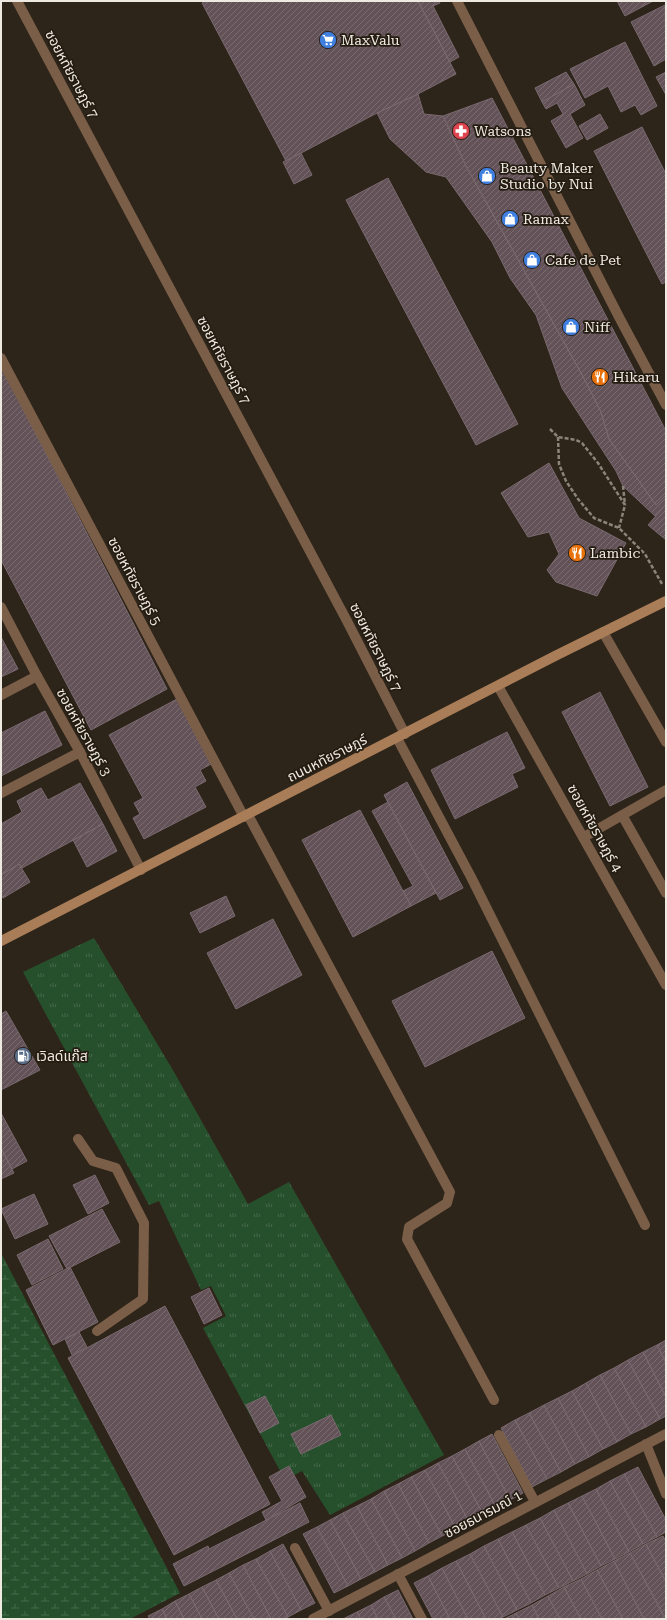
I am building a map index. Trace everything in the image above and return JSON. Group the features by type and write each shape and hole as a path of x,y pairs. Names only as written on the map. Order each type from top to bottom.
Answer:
{"main road":[{"name":"ถนนหทัยราษฎร์","path":"1,941 666,601"}],"street":[{"name":"ซอยหทัยราษฎร์ 7","path":"17,1 344,614 401,736 645,1226"},
{"path":"457,1 619,317 666,405"},
{"name":"ซอยหทัยราษฎร์ 5","path":"1,358 246,816 450,1192 447,1203 409,1227 407,1239 494,1400"},
{"name":"ซอยหทัยราษฎร์ 3","path":"1,607 37,676 80,752 141,870"},
{"path":"603,632 666,742"},
{"path":"1,694 37,676"},
{"name":"ซอยหทัยราษฎร์ 4","path":"498,686 666,985"},
{"path":"1,793 80,752"},
{"path":"584,837 666,790"},
{"path":"622,815 666,893"},
{"path":"78,1139 93,1160 116,1168 144,1223 143,1299 97,1331"},
{"name":"ซอยธนารมณ์ 1","path":"313,1619 666,1434"},
{"path":"499,1435 535,1502"},
{"path":"646,1444 666,1494"},
{"path":"295,1548 329,1611"},
{"path":"398,1574 422,1619"}],"path":[{"path":"550,428 558,437 576,440 582,443 626,505"},
{"path":"558,437 559,464 566,482 594,518 619,528 645,554 657,575"},
{"path":"619,528 626,505 623,486"}],"green space":[{"path":"94,938 174,1072 248,1204 289,1182 444,1455 330,1515 302,1471 285,1480 203,1328 226,1316 211,1286 201,1290 159,1201 149,1205 23,972"},
{"path":"1,1253 180,1593 130,1619 1,1619"}],"building":[{"path":"206,1 418,1 456,74 377,113 286,161 202,3"},
{"path":"418,1 439,1 440,3 433,6 459,57 450,62"},
{"path":"617,1 653,1 625,16"},
{"path":"665,5 666,59 654,66 631,22"},
{"path":"625,42 657,106 641,115 635,105 621,112 608,86 585,98 570,69"},
{"path":"566,72 574,84 542,102 535,88"},
{"path":"666,72 666,95 656,77"},
{"path":"574,84 585,105 570,114 583,138 566,148 551,121 563,114 557,103 546,109 542,102"},
{"path":"418,94 424,114 443,116 466,166 586,382 601,412 609,439 656,505 666,495 666,504 655,516 623,486 616,471 562,388 536,315 510,278 492,242 446,177 426,172 390,139 377,113"},
{"path":"492,98 666,431 666,495 656,505 609,439 601,412 586,382 466,166 443,116"},
{"path":"600,114 608,128 587,140 579,126"},
{"path":"642,127 666,174 666,282 662,284 594,151"},
{"path":"301,153 312,175 294,184 283,162"},
{"path":"388,178 518,424 476,445 346,200"},
{"path":"1,366 167,689 91,730 1,560"},
{"path":"549,463 579,518 626,543 597,596 556,582 547,570 559,554 549,532 528,537 501,493"},
{"path":"666,504 666,540 648,525"},
{"path":"1,637 18,669 1,677"},
{"path":"600,692 648,787 610,806 562,712"},
{"path":"179,698 213,763 200,770 206,781 195,787 206,807 144,839 133,818 140,814 134,803 143,798 109,735"},
{"path":"45,711 62,745 1,776 1,733"},
{"path":"507,732 525,768 512,774 518,787 455,819 431,770"},
{"path":"407,782 463,888 440,900 384,795"},
{"path":"80,783 103,824 22,868 19,864 1,875 1,824 22,812 17,801 41,788 48,800"},
{"path":"388,802 436,893 411,906 403,891 413,886 372,811"},
{"path":"360,810 411,906 353,937 302,840"},
{"path":"103,824 117,851 87,867 73,840"},
{"path":"19,864 30,882 3,898 1,894 1,875"},
{"path":"226,896 235,916 200,933 190,913"},
{"path":"273,919 302,975 236,1009 207,953"},
{"path":"492,951 525,1018 425,1067 392,1001"},
{"path":"6,1011 40,1070 1,1090 1,1014"},
{"path":"1,1113 27,1161 12,1169 1,1148"},
{"path":"1,1148 14,1173 1,1179"},
{"path":"95,1175 109,1203 88,1214 73,1185"},
{"path":"34,1194 48,1224 15,1239 1,1209"},
{"path":"102,1209 120,1242 67,1269 49,1236"},
{"path":"48,1239 63,1269 32,1285 17,1255"},
{"path":"70,1267 98,1322 53,1345 26,1290"},
{"path":"209,1288 222,1315 204,1324 191,1297"},
{"path":"165,1306 270,1504 174,1555 68,1358"},
{"path":"79,1332 87,1347 72,1355 65,1339"},
{"path":"666,1340 666,1363 657,1345"},
{"path":"657,1345 666,1363 666,1397 643,1352"},
{"path":"643,1352 666,1397 666,1416 660,1419 628,1360"},
{"path":"628,1360 660,1419 646,1427 614,1368"},
{"path":"614,1368 646,1427 631,1434 600,1375"},
{"path":"600,1375 631,1434 617,1442 586,1383"},
{"path":"586,1383 617,1442 603,1449 572,1391"},
{"path":"572,1391 603,1449 589,1457 558,1398"},
{"path":"265,1396 279,1423 260,1433 246,1405"},
{"path":"558,1398 589,1457 575,1464 544,1405"},
{"path":"544,1405 575,1464 561,1472 529,1413"},
{"path":"529,1413 561,1472 547,1479 515,1420"},
{"path":"331,1415 341,1435 301,1454 291,1434"},
{"path":"515,1420 547,1479 532,1487 501,1428"},
{"path":"492,1434 523,1493 510,1500 479,1441"},
{"path":"479,1441 510,1500 496,1507 465,1449"},
{"path":"465,1449 496,1507 483,1514 452,1456"},
{"path":"452,1456 483,1514 469,1522 438,1463"},
{"path":"438,1463 469,1522 456,1529 425,1470"},
{"path":"289,1466 306,1497 266,1520 262,1512 282,1501 269,1477"},
{"path":"638,1467 666,1520 666,1532 657,1537 624,1474"},
{"path":"425,1470 456,1529 442,1536 411,1477"},
{"path":"624,1474 657,1537 643,1544 610,1481"},
{"path":"411,1477 442,1536 429,1543 398,1484"},
{"path":"610,1481 643,1544 629,1552 596,1489"},
{"path":"398,1484 429,1543 415,1551 384,1491"},
{"path":"596,1489 629,1552 615,1559 582,1496"},
{"path":"384,1491 415,1551 402,1558 371,1499"},
{"path":"582,1496 615,1559 601,1566 568,1503"},
{"path":"371,1499 402,1558 388,1565 357,1506"},
{"path":"300,1503 309,1522 184,1586 173,1564 208,1546 209,1549"},
{"path":"568,1503 601,1566 587,1574 554,1510"},
{"path":"357,1506 388,1565 375,1572 343,1513"},
{"path":"554,1510 587,1574 573,1581 540,1518"},
{"path":"343,1513 375,1572 361,1579 330,1520"},
{"path":"540,1518 573,1581 559,1588 526,1525"},
{"path":"330,1520 361,1579 348,1586 317,1527"},
{"path":"526,1525 559,1588 545,1595 512,1532"},
{"path":"317,1527 348,1586 334,1593 303,1534"},
{"path":"512,1532 545,1595 531,1603 498,1539"},
{"path":"663,1536 666,1541 666,1582 646,1544"},
{"path":"498,1539 531,1603 517,1610 484,1546"},
{"path":"283,1544 315,1603 301,1610 270,1551"},
{"path":"646,1544 666,1582 666,1619 630,1553"},
{"path":"484,1546 517,1610 503,1617 470,1554"},
{"path":"270,1551 301,1610 288,1617 256,1559"},
{"path":"630,1553 665,1619 644,1619 614,1561"},
{"path":"470,1554 503,1617 499,1619 486,1619 456,1561"},
{"path":"256,1559 288,1617 284,1619 271,1619 243,1565"},
{"path":"456,1561 486,1619 468,1619 442,1568"},
{"path":"614,1561 644,1619 623,1619 597,1570"},
{"path":"243,1565 271,1619 254,1619 229,1573"},
{"path":"442,1568 468,1619 450,1619 428,1576"},
{"path":"597,1570 623,1619 602,1619 581,1579"},
{"path":"229,1573 254,1619 237,1619 216,1580"},
{"path":"428,1576 450,1619 433,1619 414,1583"},
{"path":"581,1579 602,1619 581,1619 564,1587"},
{"path":"216,1580 237,1619 219,1619 202,1587"},
{"path":"202,1587 219,1619 202,1619 189,1594"},
{"path":"564,1587 581,1619 560,1619 548,1596"},
{"path":"398,1590 413,1619 396,1619 384,1597"},
{"path":"189,1594 202,1619 184,1619 175,1601"},
{"path":"548,1596 560,1619 539,1619 532,1605"},
{"path":"384,1597 396,1619 378,1619 371,1605"},
{"path":"175,1601 184,1619 167,1619 162,1609"},
{"path":"371,1605 378,1619 361,1619 357,1612"},
{"path":"532,1605 539,1619 519,1619 516,1613"},
{"path":"162,1609 167,1619 150,1619 148,1616"},
{"path":"357,1612 361,1619 343,1619"},
{"path":"516,1613 519,1619 504,1619"}],"place":[{"name":"MaxValu","path":"328,40"},
{"name":"Watsons","path":"461,131"},
{"name":"Beauty Maker Studio by Nui","path":"487,176"},
{"name":"Ramax","path":"510,219"},
{"name":"Cafe de Pet","path":"532,260"},
{"name":"Niff","path":"571,327"},
{"name":"Hikaru","path":"600,377"},
{"name":"Lambic","path":"577,553"},
{"name":"เวิลด์แก๊ส","path":"23,1056"}]}
